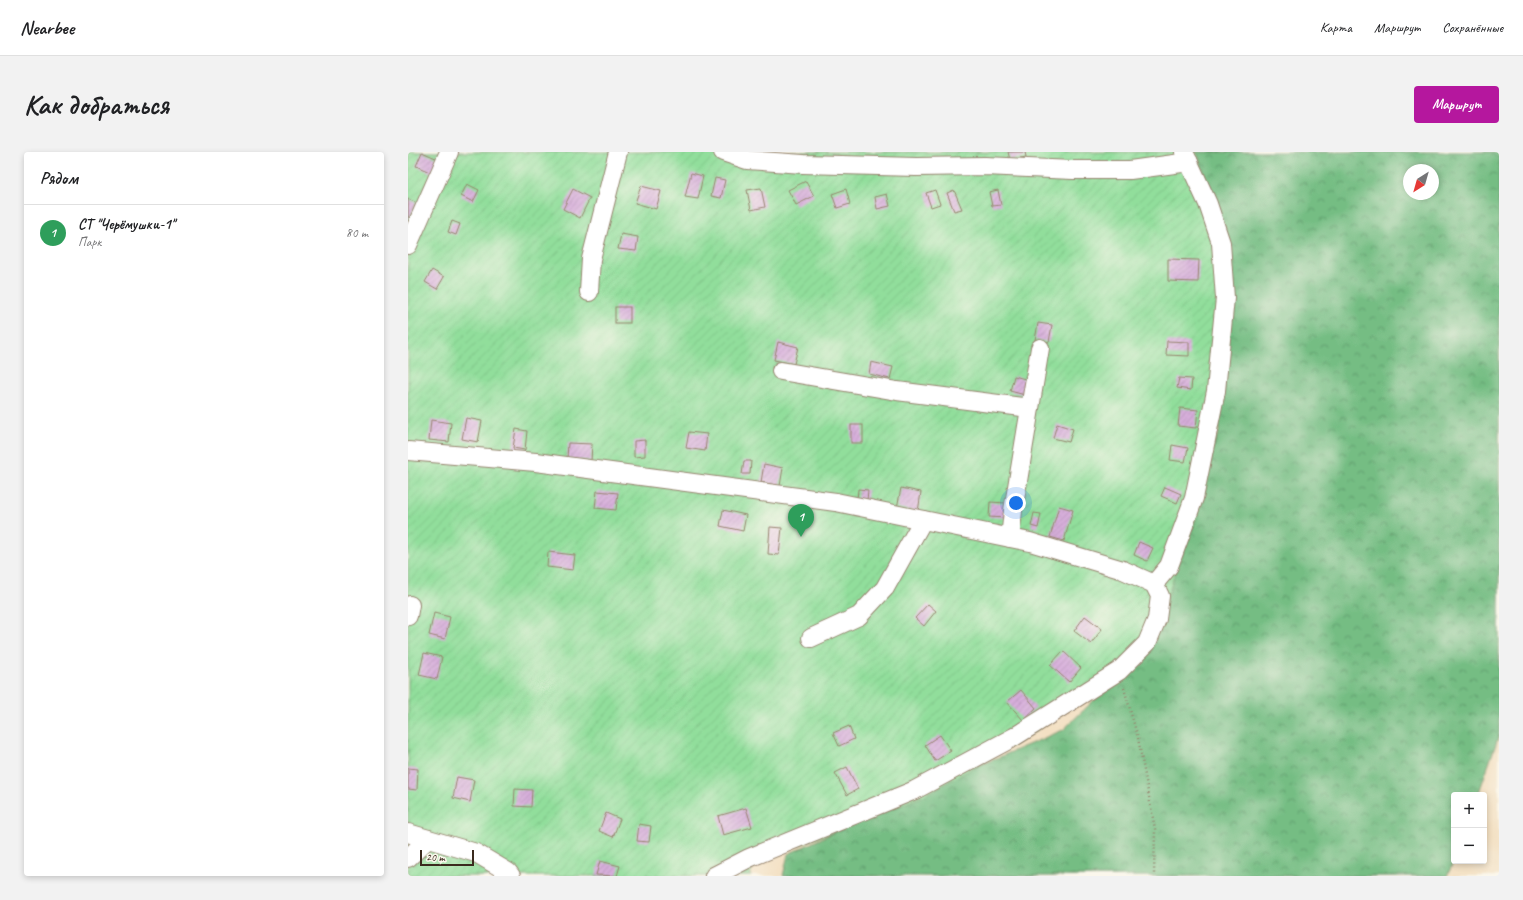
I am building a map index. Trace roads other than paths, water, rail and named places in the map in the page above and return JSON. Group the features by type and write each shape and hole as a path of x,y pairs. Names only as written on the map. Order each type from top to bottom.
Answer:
{"street":[{"path":"408,245 449,152"},
{"path":"589,292 591,259 618,152"},
{"path":"723,152 747,160 796,164 909,167 985,166 1130,170 1187,157 1208,204 1221,243 1225,298 1216,390 1194,498 1169,566 1154,584"},
{"path":"1010,538 1013,511 1040,348"},
{"path":"781,371 897,391 1030,408"},
{"path":"408,451 544,463 836,502 1030,542 1123,570 1154,584 1160,596 1157,619 1147,642 1119,671 1014,737 915,790 749,858 714,876"},
{"path":"811,638 859,616 885,588 923,520"},
{"path":"408,833 476,853 508,872 511,876"},
{"path":"408,858 428,839"}],"place":[{"name":"СТ \"Черёмушки-1\"","path":"801,537"}]}
